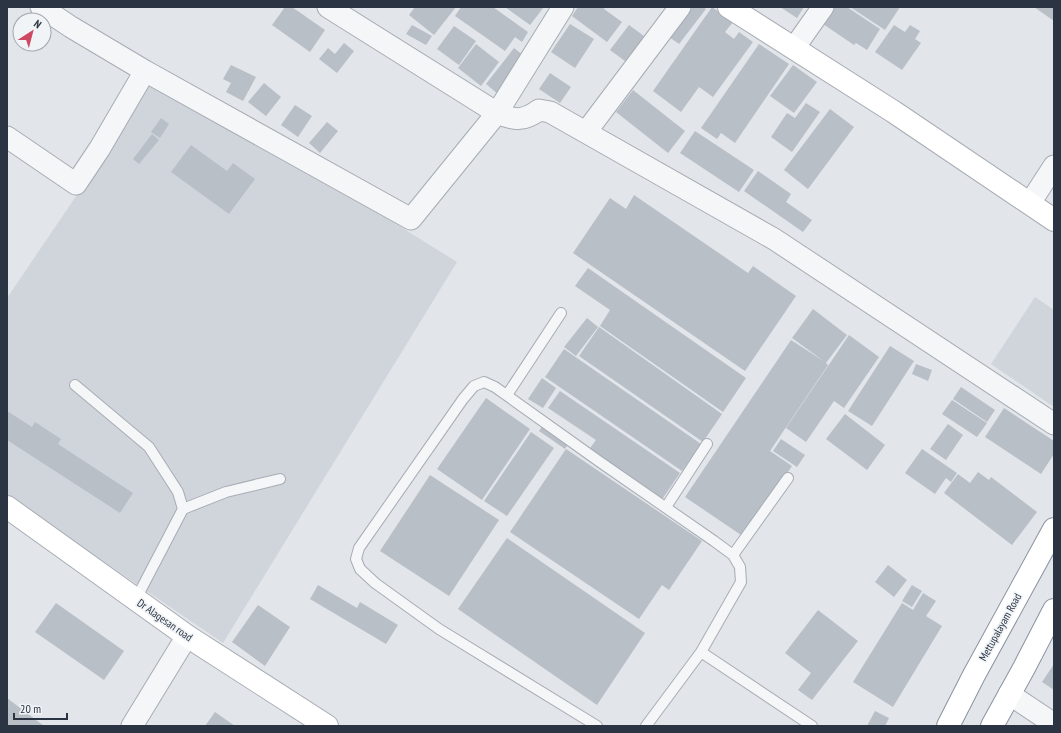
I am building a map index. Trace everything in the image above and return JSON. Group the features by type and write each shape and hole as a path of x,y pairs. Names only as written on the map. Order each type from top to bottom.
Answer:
{"main road":[{"path":"729,7 894,112 1054,220"},
{"name":"Dr Alagesan road","path":"7,506 187,636 327,726"},
{"name":"Mettupalayam Road","path":"948,726 974,675 1054,529"},
{"path":"992,726 1054,610"}],"street":[{"path":"41,7 71,27 145,71 411,219 497,113 563,7"},
{"path":"328,7 497,113 512,119 529,117 539,110 550,112 774,239 1054,424"},
{"path":"586,132 680,7"},
{"path":"794,48 823,7"},
{"path":"7,137 76,184 100,148 145,71"},
{"path":"1030,203 1054,166"},
{"path":"132,726 187,636"},
{"path":"1009,694 1054,724"}],"lane":[{"path":"507,395 561,313"},
{"path":"597,726 433,624 375,583 360,569 356,559 359,548 463,399 474,386 484,382 496,387 600,462 714,541 733,555 740,567 741,582 701,652 646,726"},
{"path":"74,385 148,447 178,492 183,509"},
{"path":"666,507 707,444"},
{"path":"733,555 788,478"},
{"path":"136,599 183,509 226,492 280,479"},
{"path":"701,652 812,726"}],"shaded area":[{"path":"152,72 457,262 223,643 7,496 7,298 142,99"},
{"path":"1035,297 1054,310 1054,407 991,364"}],"building":[{"path":"285,7 292,7 325,30 310,52 272,25"},
{"path":"415,7 456,7 434,35 409,15"},
{"path":"461,7 493,7 528,32 522,42 515,37 505,51 455,16"},
{"path":"505,7 544,7 530,25"},
{"path":"578,7 605,7 604,9 622,22 607,42 572,16"},
{"path":"685,7 703,7 706,9 679,44 665,34"},
{"path":"712,7 733,22 725,32 734,39 739,32 753,42 713,97 699,87 681,112 653,91"},
{"path":"780,7 804,7 797,18"},
{"path":"835,7 847,7 880,29 867,50 856,43 854,45 823,24"},
{"path":"850,7 900,7 885,30"},
{"path":"1034,7 1054,7 1054,21"},
{"path":"570,24 594,39 575,68 551,52"},
{"path":"412,25 432,36 426,45 406,34"},
{"path":"629,25 648,39 629,64 610,50"},
{"path":"894,25 905,32 910,25 920,31 915,39 921,43 902,70 875,52"},
{"path":"454,26 476,41 459,65 437,49"},
{"path":"344,43 354,51 337,73 319,59 328,48 335,54"},
{"path":"476,44 499,62 481,86 458,68"},
{"path":"759,44 789,64 735,143 721,133 717,139 701,128"},
{"path":"514,48 528,59 499,95 486,84"},
{"path":"231,65 256,77 243,101 226,92 231,83 223,79"},
{"path":"793,65 817,82 794,113 770,96"},
{"path":"550,73 571,87 560,103 539,89"},
{"path":"264,83 281,97 266,116 248,102"},
{"path":"633,90 685,131 668,153 616,112"},
{"path":"806,103 820,112 792,152 771,137 787,113 795,118"},
{"path":"295,105 312,116 298,137 281,125"},
{"path":"830,109 854,127 808,189 784,170"},
{"path":"161,118 169,124 160,138 151,132"},
{"path":"327,122 338,131 320,153 309,143"},
{"path":"695,131 754,170 739,192 680,153"},
{"path":"152,134 159,140 139,164 133,159"},
{"path":"191,145 227,171 233,163 255,179 229,214 171,172"},
{"path":"758,171 791,194 786,202 812,220 803,232 744,191"},
{"path":"634,195 748,273 753,266 796,296 745,371 573,253 610,198 626,209"},
{"path":"588,268 746,378 723,412 600,326 610,310 575,286"},
{"path":"813,309 847,335 826,363 828,365 770,451 792,466 744,537 685,497 791,340 825,362 792,338"},
{"path":"587,318 598,327 576,356 564,347"},
{"path":"599,327 722,414 703,442 579,356"},
{"path":"849,335 879,357 844,408 834,401 806,442 786,428"},
{"path":"890,346 914,361 872,426 848,411"},
{"path":"564,349 701,444 682,471 545,377"},
{"path":"916,364 932,370 928,381 912,374"},
{"path":"542,378 556,388 543,408 528,399"},
{"path":"961,387 995,410 987,422 953,399"},
{"path":"560,391 680,473 661,501 588,451 596,440 548,408"},
{"path":"486,398 530,429 482,500 437,469"},
{"path":"952,400 987,423 977,437 942,414"},
{"path":"1004,408 1054,441 1054,454 1041,474 985,437"},
{"path":"7,411 32,427 35,422 61,439 58,444 133,493 120,513 7,440"},
{"path":"845,414 885,445 867,470 826,439"},
{"path":"544,424 569,442 565,449 539,431"},
{"path":"948,424 963,435 946,460 930,449"},
{"path":"531,432 554,448 507,516 484,501"},
{"path":"781,439 805,455 797,467 773,451"},
{"path":"566,449 702,541 669,590 662,585 639,619 510,532"},
{"path":"922,449 957,473 951,482 946,478 935,494 905,473"},
{"path":"978,472 989,480 991,477 1037,512 1012,545 944,493 958,474 970,483"},
{"path":"430,475 499,520 449,596 380,551"},
{"path":"507,538 645,633 597,705 458,609"},
{"path":"888,565 907,580 894,597 875,582"},
{"path":"318,585 357,608 360,602 398,625 386,644 310,599"},
{"path":"912,585 922,591 912,607 902,601"},
{"path":"923,593 936,601 926,616 942,626 893,707 853,682 902,603 913,610"},
{"path":"56,603 124,651 104,680 35,632"},
{"path":"258,605 290,627 265,666 232,642"},
{"path":"818,610 858,641 812,700 798,690 811,673 785,653"},
{"path":"1054,664 1054,690 1042,682"},
{"path":"7,698 44,726 9,726 7,724"},
{"path":"875,711 889,718 885,726 867,726"},
{"path":"215,712 235,726 205,726"}]}
